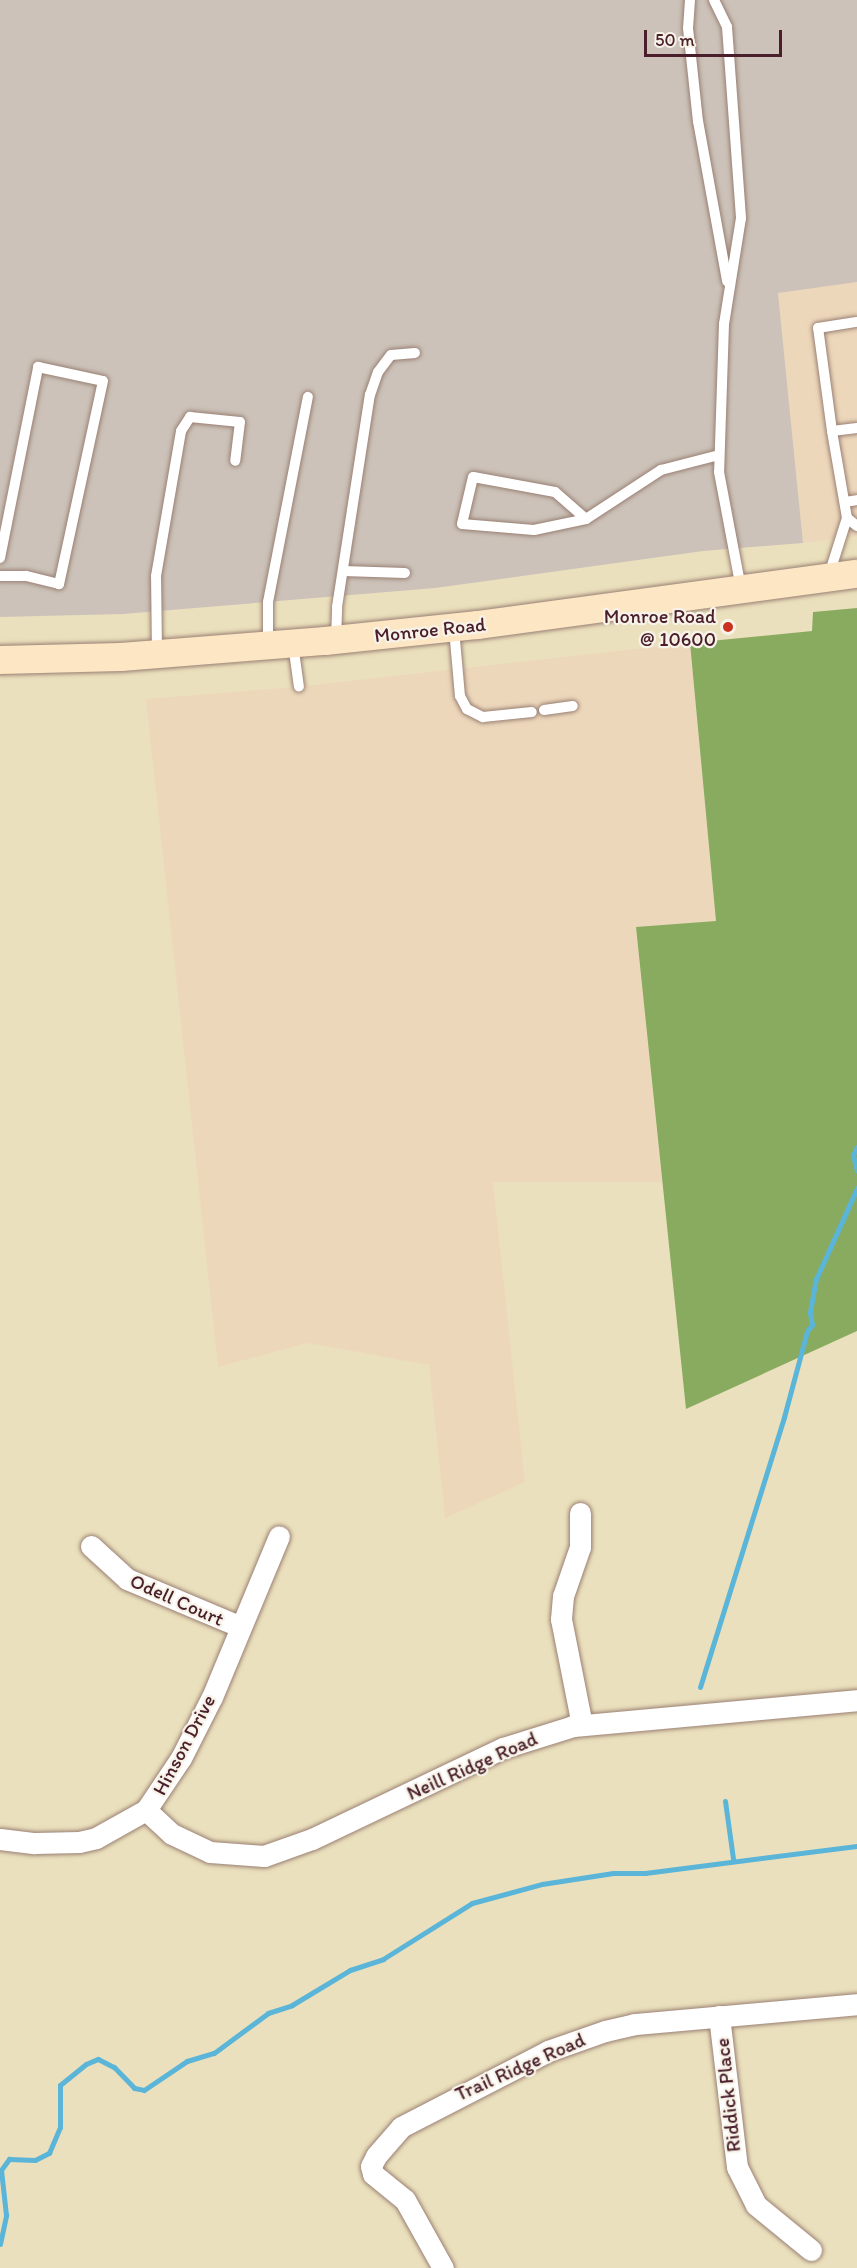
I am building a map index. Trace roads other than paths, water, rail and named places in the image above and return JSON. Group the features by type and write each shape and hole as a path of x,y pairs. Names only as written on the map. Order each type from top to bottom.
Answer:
{"main road":[{"name":"Monroe Road","path":"0,660 157,655 336,640 454,628 857,574"}],"street":[{"path":"580,1512 580,1546 563,1596 561,1619 582,1725"},
{"name":"Hinson Drive","path":"0,1839 35,1844 87,1840 131,1822 146,1810 182,1758 279,1536"},
{"name":"Odell Court","path":"91,1546 127,1579 240,1626"},
{"name":"Neill Ridge Road","path":"146,1810 172,1834 210,1852 264,1856 312,1839 503,1748 582,1725 857,1700"},
{"name":"Trail Ridge Road","path":"443,2268 405,2200 373,2174 371,2166 376,2156 401,2127 455,2096 576,2039 635,2024 857,2004"},
{"name":"Riddick Place","path":"718,2016 736,2167 756,2205 811,2250"}],"lane":[{"path":"690,0 688,27 698,121 728,288"},
{"path":"714,0 727,27 741,218 728,288 719,455 719,472 741,588"},
{"path":"828,578 846,518 831,431 818,328 857,322"},
{"path":"336,640 343,571 370,395 378,372 391,354 416,354"},
{"path":"0,558 38,367 103,381 59,584 27,576 0,576"},
{"path":"298,687 280,645 268,602 308,397"},
{"path":"157,655 156,576 181,431 190,417 240,422 236,462"},
{"path":"831,431 857,428"},
{"path":"586,519 555,492 473,477 462,524 534,530 586,519 662,470 719,455"},
{"path":"845,502 857,500"},
{"path":"846,518 857,526"},
{"path":"343,571 405,573"},
{"path":"454,628 460,696 467,709 483,717 532,712"},
{"path":"544,710 573,705"}],"waterway":[{"path":"857,1147 853,1155 857,1171"},
{"path":"700,1687 784,1417 807,1331 812,1325 810,1312 816,1279 857,1188"},
{"path":"725,1801 733,1859"},
{"path":"0,2244 6,2215 1,2170 9,2159 35,2160 49,2153 60,2127 60,2085 86,2064 98,2059 114,2067 134,2088 144,2090 187,2061 214,2053 268,2013 292,2005 350,1970 383,1959 472,1903 542,1884 613,1873 645,1873 857,1846"}],"place":[{"name":"Monroe Road @ 10600","path":"728,627"}]}
